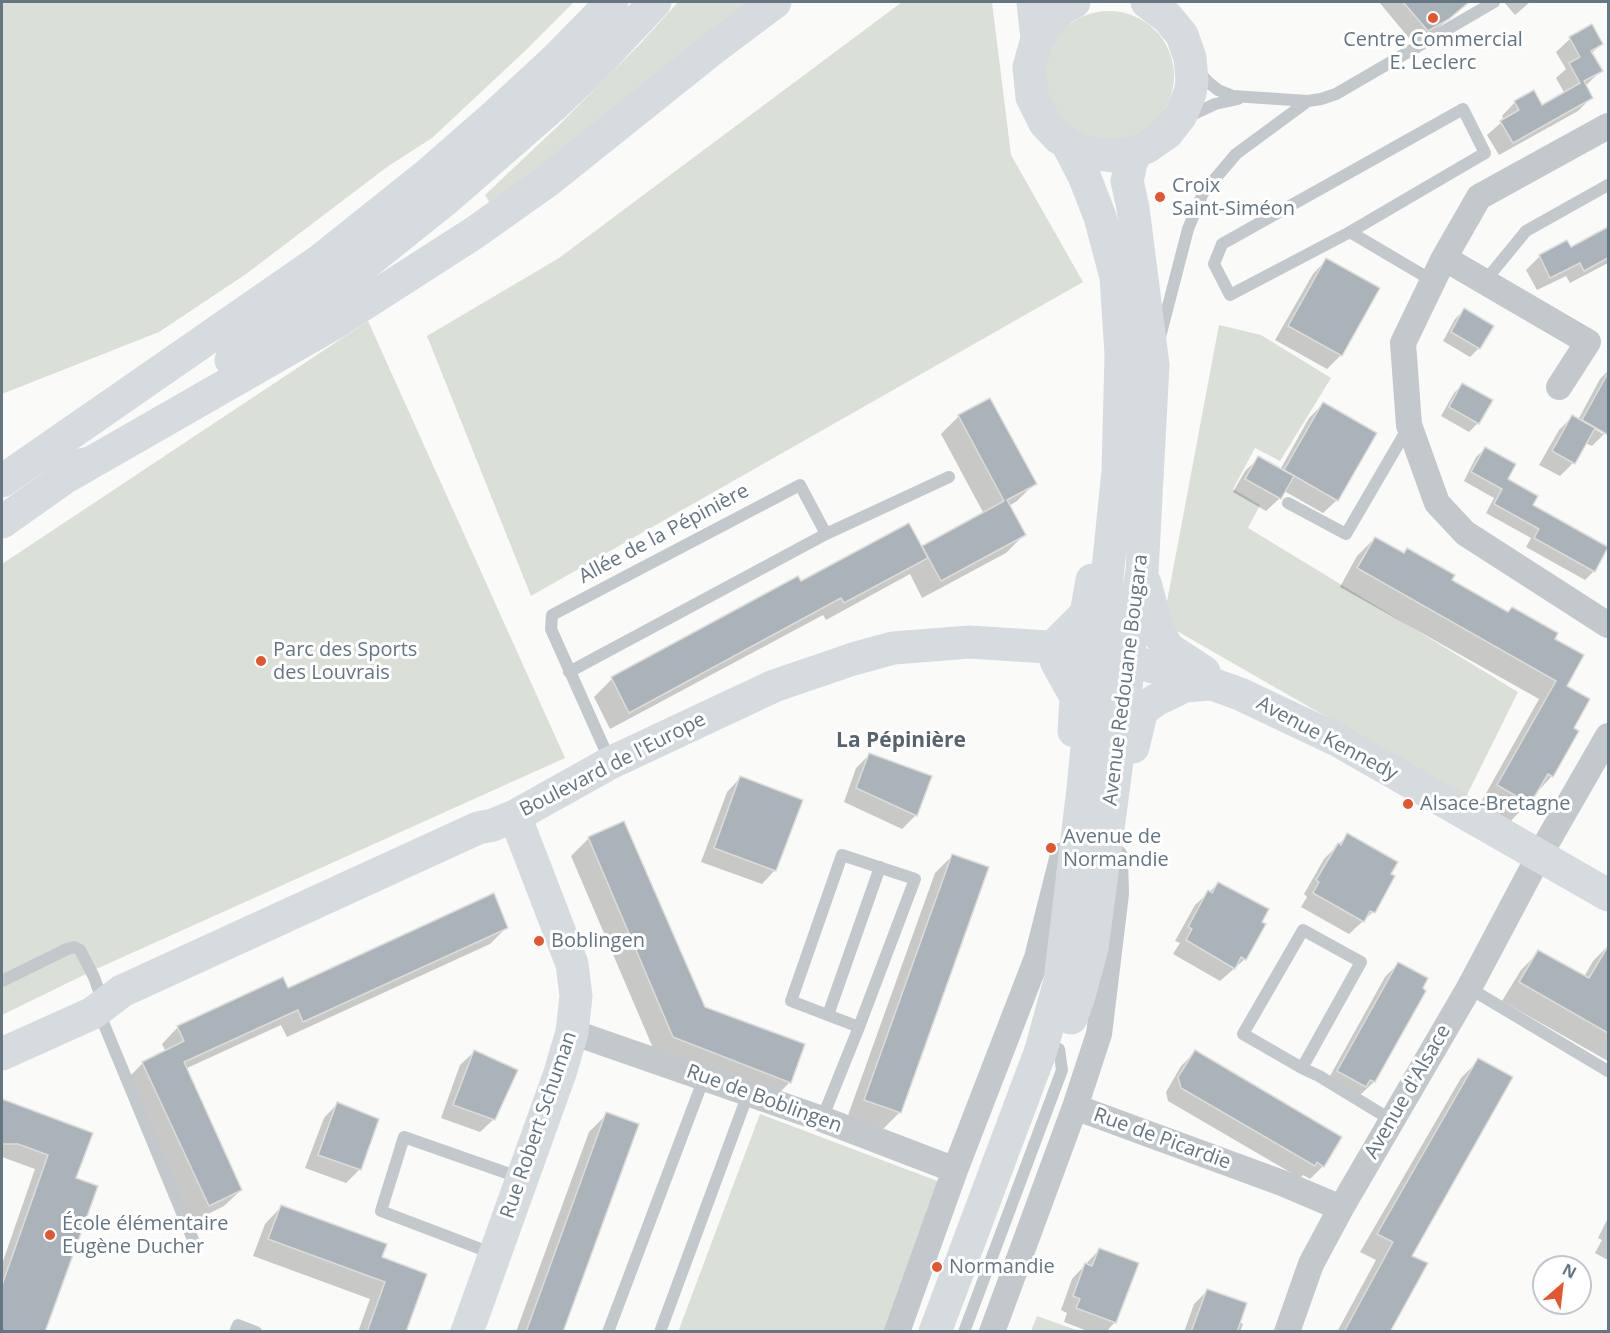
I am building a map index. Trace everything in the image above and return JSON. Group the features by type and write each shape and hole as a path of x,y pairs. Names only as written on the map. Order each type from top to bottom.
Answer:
{"main road":[{"path":"2,481 322,259 426,176 489,121 556,59 612,2"},
{"path":"2,522 341,283 403,235 555,104 595,66 655,2"},
{"path":"66,477 331,325 474,233 546,182 711,50 775,2"},
{"path":"1032,2 1037,39"},
{"path":"1074,2 1063,8 1048,22 1037,39 1029,67 1032,97 1045,123 1067,143 1078,149 1101,155 1125,155 1158,141 1175,125 1190,93 1192,81 1190,57 1182,35 1153,4"},
{"name":"Avenue Redouane Bougara","path":"954,1332 1079,996 1092,948 1103,851 1097,792 1096,656 1103,617 1118,472 1122,354 1116,277 1100,217 1085,178 1067,143"},
{"name":"Avenue Redouane Bougara","path":"935,1332 1041,1050 1060,981 1097,792 1128,661 1142,572 1153,365 1133,208 1127,181 1136,152"},
{"path":"1111,534 1093,572 1086,614 1052,648 1076,697 1073,760 1097,792 1130,758 1141,714 1146,707 1155,700 1185,686 1209,684"},
{"path":"1111,534 1122,553 1121,632 1128,661"},
{"path":"1142,572 1159,634 1169,649 1240,694"},
{"name":"Boulevard de l'Europe","path":"2,1054 106,998 478,828 493,825 514,816 610,763 774,686 893,648 970,642 1052,648 1128,661"},
{"path":"1096,656 1103,671 1108,701 1108,724 1101,786 1103,851"},
{"name":"Avenue Kennedy","path":"1128,661 1187,675 1240,694 1337,740 1608,895"},
{"name":"Rue Robert Schuman","path":"467,1332 560,1073 572,1032 576,996 572,964 514,816"},
{"name":"Boulevard de l'Europe","path":"2,1035 106,998"}],"street":[{"path":"1608,126 1479,196 1444,258 1403,343 1410,425 1437,503 1466,533 1608,625"},
{"path":"1444,258 1588,342 1559,387"},
{"name":"Avenue d'Alsace","path":"1287,1332 1311,1264 1341,1208 1469,988 1539,856 1607,742"},
{"name":"Rue de Picardie","path":"1097,792 1116,894 1099,1034 1076,1107 1341,1208"},
{"name":"Avenue Redouane Bougara","path":"897,1332 955,1170 1037,958 1066,843 1097,792"},
{"name":"Rue de Boblingen","path":"572,1032 822,1119 955,1170"},
{"path":"992,1332 1076,1107"}],"lane":[{"path":"1190,57 1199,73 1216,89 1233,96 1308,101 1336,93 1494,2"},
{"path":"1175,125 1201,109 1243,98"},
{"path":"1153,365 1188,229 1203,193 1236,154 1308,101"},
{"path":"1462,109 1485,153 1350,232 1230,295 1214,264 1222,244 1462,109"},
{"path":"1485,281 1526,231 1608,185"},
{"path":"1350,232 1433,281"},
{"path":"1288,503 1346,534 1410,425"},
{"path":"570,672 826,534 949,477"},
{"name":"Allée de la Pépinière","path":"610,763 551,630 552,615 800,485 826,534"},
{"path":"822,1119 859,1027 915,879 842,855 790,1001 859,1027"},
{"path":"828,1015 880,867"},
{"path":"1302,1068 1361,962 1303,930 1243,1034 1393,1121"},
{"path":"2,981 74,947 80,950 106,998 194,1242"},
{"path":"924,1332 1021,1071 1060,981"},
{"path":"1469,988 1608,1071"},
{"path":"964,1332 1062,1070 1059,1049"},
{"path":"608,1332 705,1078"},
{"path":"660,1332 748,1094"},
{"path":"495,1254 381,1211 404,1137 522,1179"},
{"path":"235,1332 238,1325 256,1332"}],"shaded area":[{"path":"2,2 574,2 432,138 387,167 246,274 159,332 2,394"},
{"path":"678,2 755,2 492,207 485,195 640,44"},
{"path":"902,2 992,2 1011,155 1083,282 531,596 427,336 559,258"},
{"path":"1109,11 1134,16 1155,30 1169,51 1174,76 1169,101 1155,122 1134,136 1109,141 1084,136 1063,122 1049,101 1044,76 1049,51 1063,30 1084,16"},
{"name":"Parc des Sports des Louvrais","path":"368,321 565,758 94,970 2,1015 2,564"},
{"path":"1219,325 1261,335 1331,378 1280,461 1255,448 1233,489 1260,505 1248,528 1518,692 1466,797 1163,623"},
{"path":"760,1114 940,1182 884,1331 678,1332"},
{"path":"1037,1316 1079,1331 1031,1331"}],"building":[{"name":"Centre Commercial E. Leclerc","path":"1403,2 1469,2 1449,19 1428,31"},
{"path":"1592,24 1603,44 1591,51 1603,71 1584,81 1593,98 1513,143 1500,121 1519,110 1514,101 1534,90 1542,105 1580,83 1569,63 1580,57 1569,37"},
{"path":"1608,227 1608,258 1584,271 1580,263 1550,278 1539,255 1567,240 1571,247"},
{"path":"1326,258 1380,288 1342,356 1288,326"},
{"path":"1464,308 1494,326 1480,349 1451,332"},
{"path":"1608,373 1608,435 1582,420"},
{"path":"1462,383 1493,400 1479,424 1449,407"},
{"path":"990,398 1037,484 1007,500 1026,535 941,581 922,546 1004,501 958,415"},
{"path":"1323,402 1377,433 1338,501 1284,470"},
{"path":"1572,415 1595,428 1575,464 1552,451"},
{"path":"1485,447 1516,464 1508,479 1538,496 1533,505 1608,547 1595,572 1534,538 1539,529 1494,504 1502,489 1471,472"},
{"path":"1258,456 1294,476 1281,499 1245,479"},
{"path":"909,523 928,558 844,603 841,598 629,713 611,677 798,576 801,581"},
{"path":"1375,537 1404,553 1407,548 1455,575 1452,580 1508,612 1512,607 1558,633 1555,639 1584,655 1567,686 1590,699 1574,728 1579,731 1553,777 1548,774 1530,804 1497,785 1556,681 1357,568"},
{"path":"869,753 932,776 917,816 856,788"},
{"path":"740,776 803,800 776,871 714,848"},
{"path":"624,821 705,1007 805,1044 791,1083 673,1037 588,837"},
{"path":"1347,833 1398,862 1391,874 1395,876 1375,913 1370,911 1364,922 1313,893 1319,882 1316,880 1338,843 1341,845"},
{"path":"952,854 989,867 901,1113 864,1100"},
{"path":"1218,882 1269,909 1262,922 1266,924 1246,960 1241,957 1235,969 1186,940 1192,929 1188,927 1208,890 1212,893"},
{"path":"494,893 508,928 303,1022 298,1010 184,1062 242,1190 209,1206 142,1062 184,1041 177,1026 283,977 288,988"},
{"path":"1608,946 1608,1033 1519,982 1538,950 1589,978"},
{"path":"1398,962 1428,978 1423,988 1426,991 1375,1082 1370,1080 1366,1087 1337,1071"},
{"path":"474,1050 518,1070 495,1120 453,1105"},
{"path":"1195,1050 1342,1137 1324,1167 1317,1162 1315,1166 1181,1088 1178,1077"},
{"path":"1478,1058 1513,1077 1412,1256 1428,1263 1390,1332 1344,1332 1393,1242 1377,1234"},
{"name":"École élémentaire Eugène Ducher","path":"2,1099 93,1133 76,1178 98,1186 45,1332 2,1332 2,1285 48,1155 18,1144 2,1144"},
{"path":"337,1102 379,1119 361,1170 318,1155"},
{"path":"606,1112 639,1124 563,1332 526,1332"},
{"path":"281,1205 387,1244 382,1257 427,1274 406,1332 367,1332 385,1282 268,1239"},
{"path":"1099,1248 1139,1263 1116,1323 1076,1308 1080,1299 1073,1296 1085,1263 1092,1266"},
{"path":"1207,1289 1247,1303 1237,1332 1191,1332"}],"place":[{"name":"Centre Commercial E. Leclerc","path":"1433,18"},
{"name":"Croix Saint-Siméon","path":"1160,197"},
{"name":"Parc des Sports des Louvrais","path":"261,661"},
{"name":"Alsace-Bretagne","path":"1408,804"},
{"name":"Avenue de Normandie","path":"1051,848"},
{"name":"Boblingen","path":"539,941"},
{"name":"École élémentaire Eugène Ducher","path":"50,1235"},
{"name":"Normandie","path":"937,1267"}],"district":[{"name":"La Pépinière","path":"901,741"}]}
